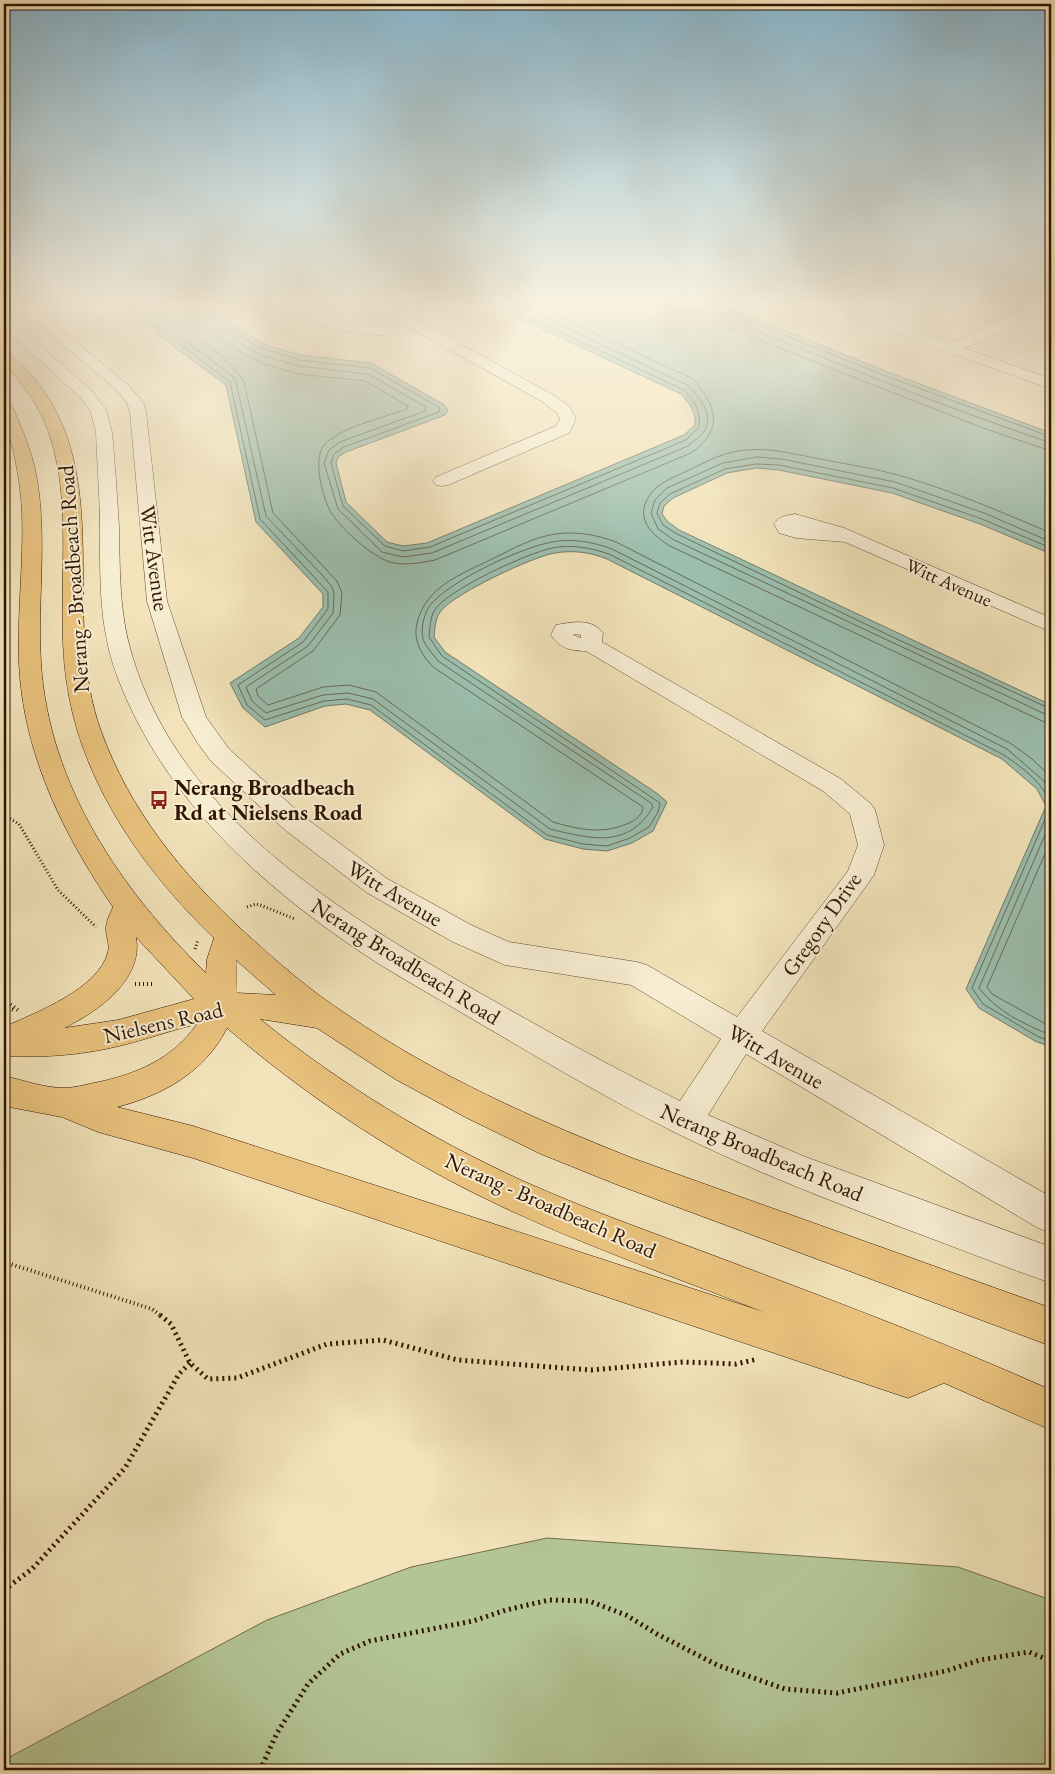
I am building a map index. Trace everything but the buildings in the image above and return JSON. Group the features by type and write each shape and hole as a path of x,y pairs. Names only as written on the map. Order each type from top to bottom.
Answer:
{"main road":[{"name":"Nerang - Broadbeach Road","path":"35,390 48,410 59,435 65,457 69,480 72,530 73,638 77,684 81,704 99,758 118,796 149,846 192,899 229,937 266,971 322,1016 445,1092 520,1130 707,1204 1051,1327"},
{"name":"Nerang - Broadbeach Road","path":"4,406 17,433 26,468 31,529 33,697 40,729 69,809 88,848 127,906 185,971 221,1006 329,1090 430,1151 489,1183 620,1238 944,1364 1051,1410"},
{"path":"4,1042 69,1012 98,991 119,964 123,951 123,934 120,926 127,906"},
{"path":"64,1103 131,1090 171,1070 188,1057 201,1043 221,1006 223,984 221,966 229,937"},
{"name":"Nielsens Road","path":"4,1042 37,1044 74,1041 116,1034 221,1006 281,1008 322,1016"},
{"path":"4,1091 64,1103 98,1117 193,1142 908,1378 944,1364"}],"street":[{"name":"Nerang Broadbeach Road","path":"81,390 93,402 102,420 109,522 111,603 122,659 132,686 163,746 201,798 234,834 269,867 302,895 346,927 391,956 552,1050 685,1120 762,1156 844,1189 1051,1265"},
{"name":"Witt Avenue","path":"124,390 135,402 138,412 157,601 194,717 205,736 220,755 294,824 353,870 398,899 461,933 505,953 637,974 1051,1216"},
{"path":"442,481 563,429 568,419 563,409 532,390"},
{"name":"Witt Avenue","path":"848,537 1051,626"},
{"name":"Gregory Drive","path":"590,644 832,784 862,810 870,845 860,874 741,1036 685,1120"}],"path":[{"path":"4,815 19,824 58,890 98,928"},
{"path":"247,907 256,904 260,905 301,922"},
{"path":"4,1000 18,1010"},
{"path":"4,1008 26,1010"},
{"path":"4,1262 152,1309 171,1324 190,1364 208,1379 236,1378 328,1344 383,1340 458,1360 591,1370 683,1362 736,1364 772,1356 797,1341"},
{"path":"4,1590 32,1569 125,1468 179,1374 190,1364"},
{"path":"260,1770 277,1732 308,1684 340,1654 370,1641 473,1620 549,1600 589,1601 626,1615 657,1634 717,1665 785,1689 837,1693 946,1671 980,1660 1029,1652 1051,1661"}],"shaded area":[{"path":"547,1538 958,1567 1051,1600 1051,1770 4,1770 4,1760 267,1620 411,1567"}],"water":[{"path":"227,390 418,390 443,404 448,410 445,415 346,452 338,457 336,463 346,502 387,542 403,546 427,543 684,435 695,425 692,408 681,394 672,390 936,390 1051,433 1051,554 980,524 892,493 779,470 756,468 727,473 673,498 664,506 662,514 667,521 679,530 1051,705 1051,1047 1035,1041 979,1008 966,989 1046,806 1037,789 1002,759 607,559 581,552 555,553 530,561 494,577 447,605 437,618 434,637 445,652 658,794 667,802 653,831 632,843 607,851 583,849 545,839 370,710 346,704 325,706 265,727 243,708 230,683 299,638 323,607 323,594 256,522"}],"place":[{"name":"Nerang Broadbeach Rd at Nielsens Road","path":"159,800"}]}
